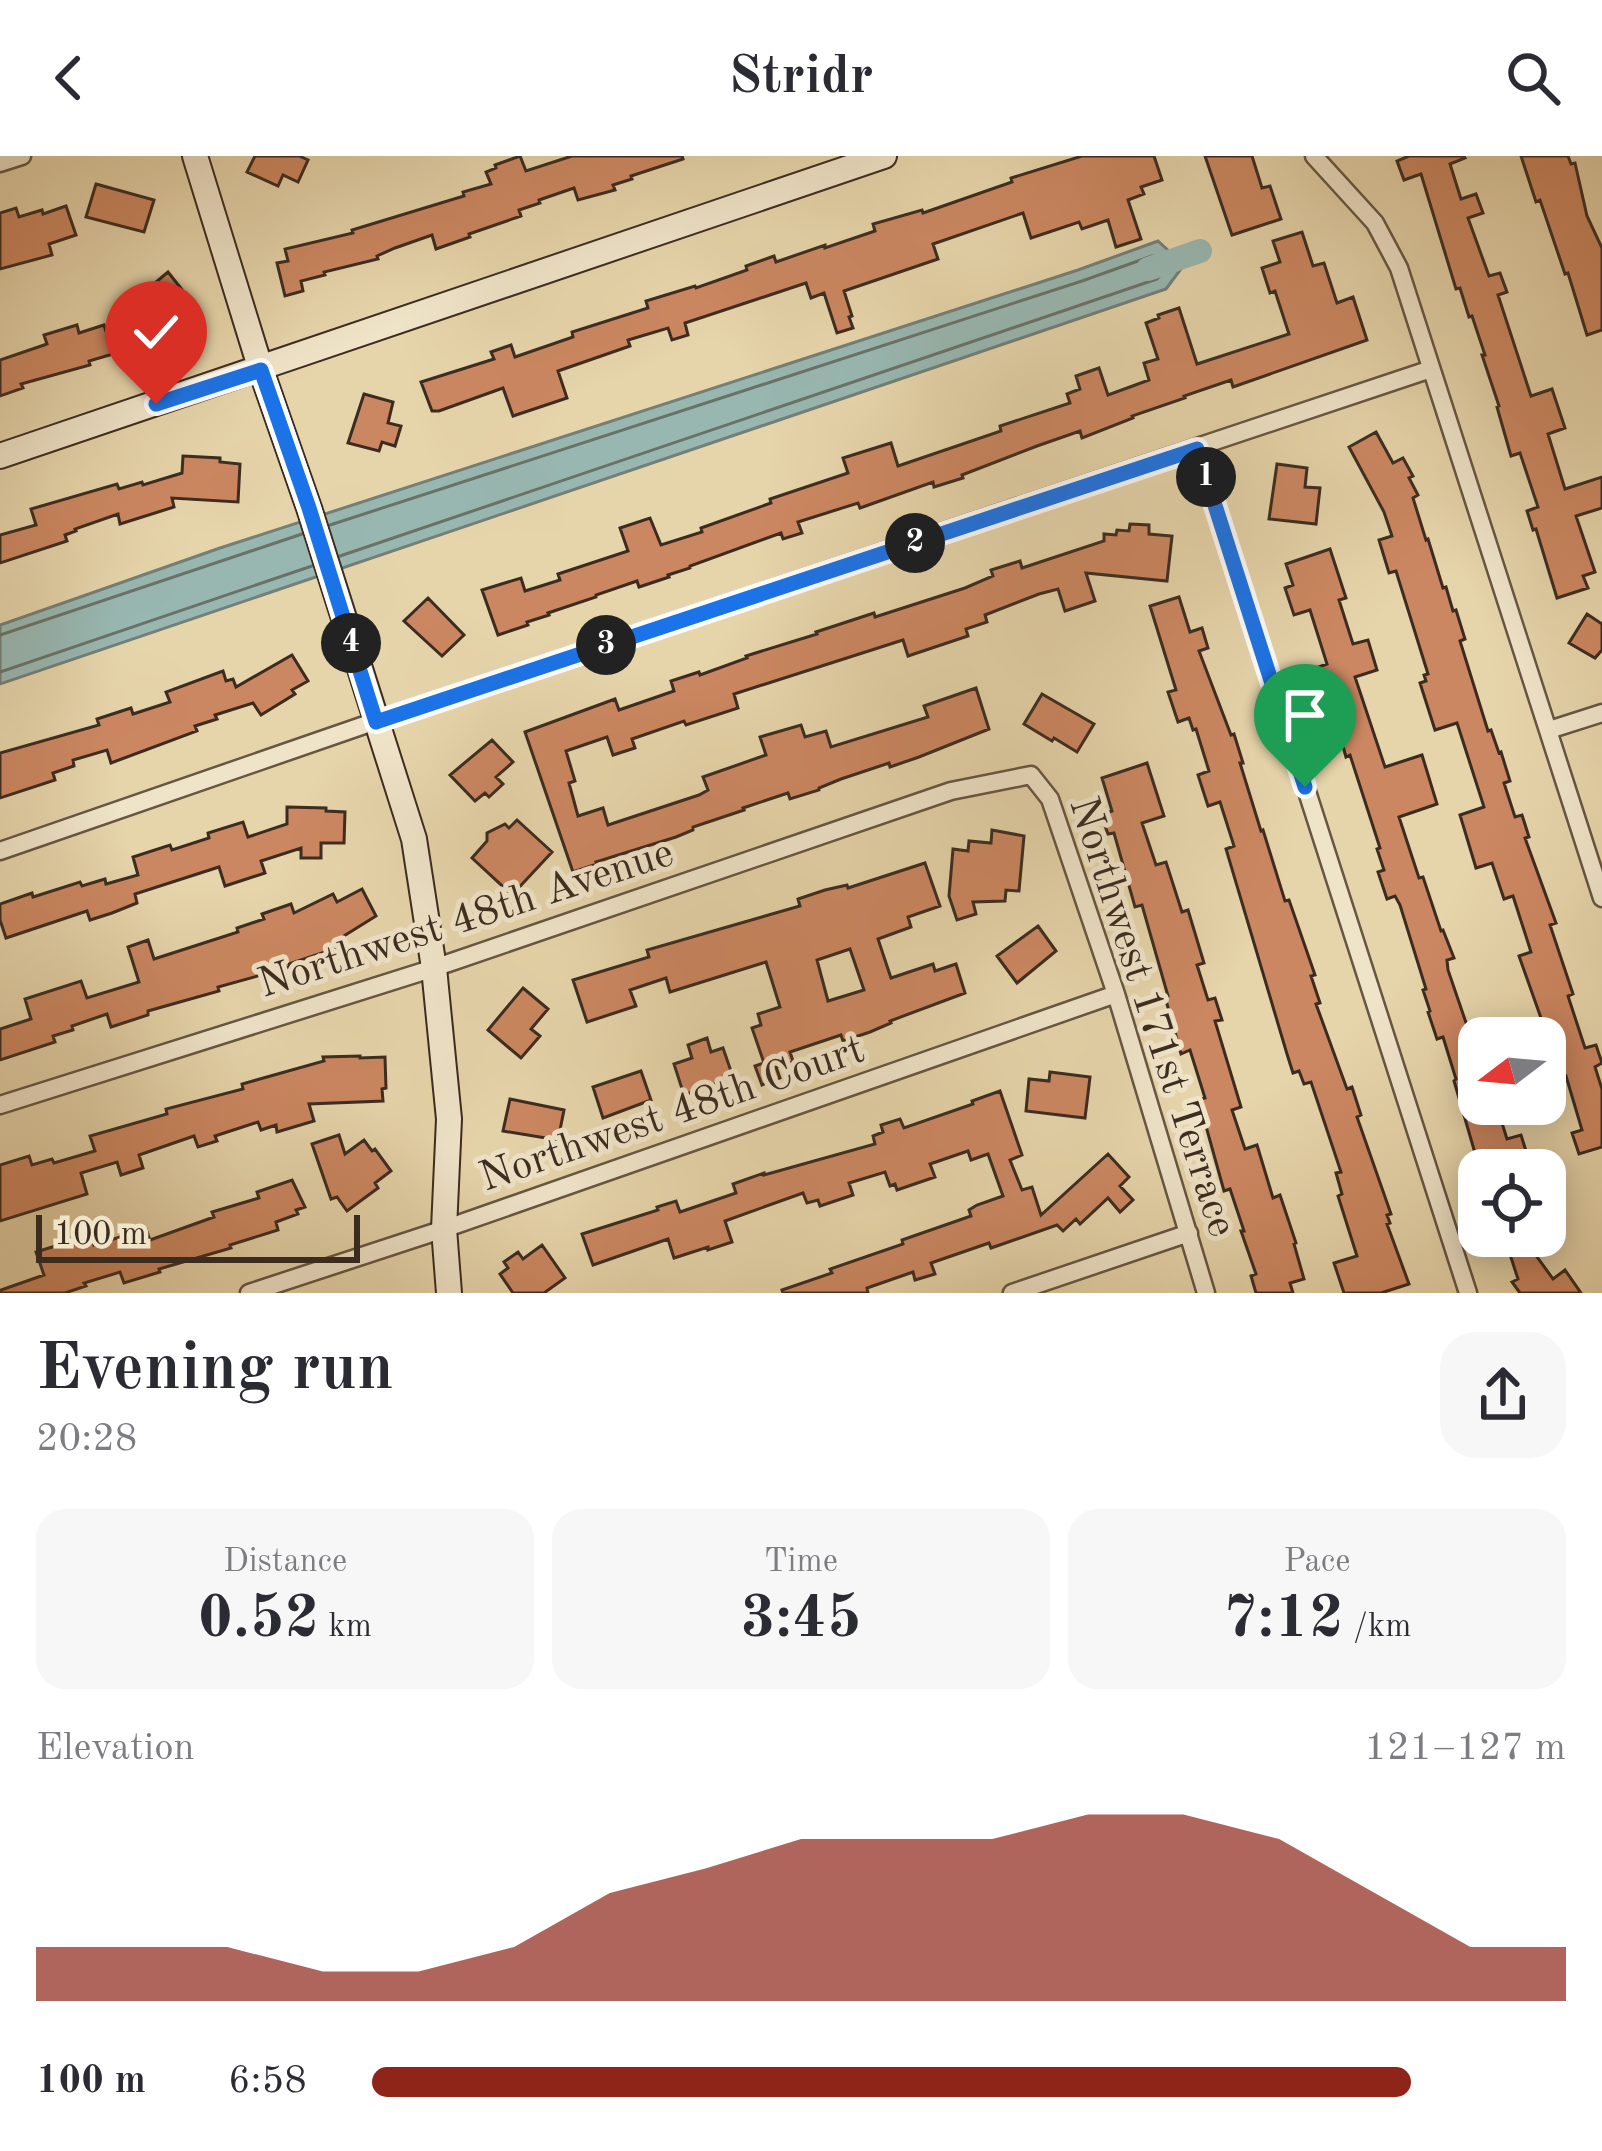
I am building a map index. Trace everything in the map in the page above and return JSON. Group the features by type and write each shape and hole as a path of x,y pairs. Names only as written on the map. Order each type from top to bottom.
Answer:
{"street":[{"path":"0,164 22,156"},
{"path":"195,156 414,839 434,968 449,1119 444,1229 449,1293"},
{"path":"0,456 884,156"},
{"path":"1314,156 1375,223 1399,268 1602,898"},
{"path":"0,851 1431,369"},
{"path":"1197,449 1468,1293"},
{"path":"1549,730 1602,713"},
{"name":"Northwest 171st Terrace","path":"951,790 1030,775 1050,799 1116,994 1205,1293"},
{"name":"Northwest 48th Avenue","path":"0,1105 434,968 951,790"},
{"name":"Northwest 48th Court","path":"249,1293 1116,994"},
{"path":"1012,1293 1189,1233"}],"water":[{"path":"1158,241 1184,265 1166,289 0,684 0,625 220,548"}],"building":[{"path":"255,156 308,160 298,182 283,175 278,186 247,172"},
{"path":"520,156 526,171 572,156 683,159 631,176 613,185 615,190 578,200 574,188 539,200 519,210 521,216 436,249 432,235 378,259 324,272 301,281 303,291 285,296 277,263 288,261 285,249 353,233 464,196 463,192 491,184 486,172 495,165"},
{"path":"1082,156 1154,156 1162,180 1141,187 1144,194 1128,200 1141,239 1116,247 1108,220 1082,229 1079,222 1031,238 1023,213 933,244 938,259 844,291 853,328 837,333 824,293 811,298 806,283 685,323 688,335 672,340 668,328 558,371 567,398 513,416 503,388 432,411 421,382 494,359 491,352 511,345 515,357 573,337 572,332 648,308 646,301 696,288 774,256 776,262 825,248 875,231 873,224 923,213"},
{"path":"1205,156 1252,156 1262,188 1270,186 1281,219 1232,235"},
{"path":"1409,156 1464,156 1450,164 1461,199 1476,194 1483,213 1468,218 1489,276 1500,273 1507,292 1498,295 1531,396 1552,389 1565,428 1548,434 1565,489 1602,477 1602,508 1576,516 1595,572 1583,576 1588,588 1557,598 1527,511 1538,507 1520,453 1511,456 1485,355 1460,288 1456,289 1421,174 1404,180 1397,161"},
{"path":"1521,156 1568,156 1575,163 1587,216 1602,248 1602,330 1587,335 1568,273"},
{"path":"96,184 154,200 144,232 86,217"},
{"path":"66,206 76,235 49,244 52,255 0,269 0,213 16,208 19,217"},
{"path":"1302,232 1313,266 1324,263 1337,303 1353,297 1367,340 1233,387 1231,380 1184,396 1082,438 1080,431 963,478 934,487 933,482 860,508 858,503 798,522 802,533 783,539 781,533 639,587 637,581 498,635 482,590 521,578 525,591 560,580 558,574 628,551 620,528 650,518 661,545 771,503 770,499 848,473 843,458 891,443 898,466 1001,431 1000,426 1070,403 1067,394 1080,389 1076,376 1099,368 1108,395 1149,380 1144,363 1158,359 1146,323 1158,315 1179,308 1197,364 1289,334 1262,268 1280,262 1273,241"},
{"path":"168,272 187,296 158,325 164,333 148,347 124,318 131,316 125,308"},
{"path":"77,325 79,333 104,325 113,354 21,384 23,388 0,396 0,360 47,344 44,335"},
{"path":"364,394 393,402 388,423 401,426 395,446 382,442 379,451 348,443"},
{"path":"1376,432 1393,463 1403,458 1413,476 1409,478 1418,495 1413,498 1426,540 1456,610 1465,639 1460,641 1488,731 1510,781 1504,783 1515,817 1522,815 1529,837 1525,838 1556,923 1550,925 1573,994 1568,996 1585,1048 1596,1045 1602,1063 1595,1067 1602,1089 1602,1147 1579,1154 1572,1133 1582,1130 1566,1076 1566,1017 1541,1017 1519,956 1531,952 1513,896 1504,899 1492,863 1476,868 1460,815 1484,807 1457,723 1435,730 1420,683 1428,674 1396,571 1389,573 1379,540 1392,536 1349,447"},
{"path":"183,456 240,464 238,502 172,498 174,507 120,524 118,514 75,529 65,535 67,541 0,563 0,535 36,525 31,509 117,484 119,489 143,485 182,473"},
{"path":"1277,464 1307,468 1305,487 1320,488 1316,524 1269,519"},
{"path":"1130,524 1149,525 1149,534 1172,536 1167,581 1086,573 1095,601 1065,611 1058,589 1039,594 985,615 987,622 966,629 968,636 908,656 903,640 734,694 738,708 632,739 635,748 613,755 607,737 566,751 578,816 603,808 608,825 699,795 708,790 703,777 766,755 760,737 801,725 805,737 826,731 831,747 928,717 924,706 976,688 989,729 819,790 790,799 788,793 743,808 573,872 525,732 615,699 619,710 674,691 671,681 874,613 875,617 965,588 993,576 991,570 1020,561 1022,568 1104,541 1104,534 1129,531"},
{"path":"1330,549 1346,598 1339,600 1353,644 1368,640 1377,670 1355,677 1385,767 1422,755 1437,804 1399,817 1454,958 1447,960 1448,970 1464,1017 1458,1017 1458,1095 1443,1037 1437,1039 1428,1012 1426,989 1400,905 1395,896 1387,899 1378,872 1384,870 1380,848 1316,668 1327,664 1310,610 1294,615 1285,588 1293,585 1286,564"},
{"path":"1179,597 1190,632 1202,628 1208,648 1199,651 1234,734 1261,831 1315,975 1311,976 1320,1003 1316,1004 1347,1089 1352,1087 1361,1115 1357,1117 1391,1214 1387,1224 1409,1284 1381,1293 1344,1293 1334,1263 1357,1256 1338,1196 1342,1194 1336,1173 1341,1172 1311,1082 1304,1084 1299,1071 1293,1073 1226,849 1234,846 1220,802 1208,806 1198,775 1209,771 1196,729 1189,718 1178,722 1168,692 1176,690 1150,606"},
{"path":"428,598 464,635 442,656 404,621"},
{"path":"1587,614 1602,624 1602,650 1595,658 1569,643"},
{"path":"292,655 308,681 261,715 253,703 215,715 217,719 195,726 197,731 111,763 107,750 73,760 74,766 53,773 55,780 0,798 0,753 99,725 97,719 131,708 133,714 170,702 166,692 223,671 226,681 233,679 236,687"},
{"path":"1042,694 1094,724 1077,752 1024,724"},
{"path":"492,740 513,762 496,777 503,784 489,797 485,793 475,801 450,775"},
{"path":"1147,763 1164,816 1142,823 1156,865 1166,862 1182,912 1188,910 1204,963 1197,965 1208,1000 1215,998 1222,1020 1215,1021 1241,1107 1232,1110 1245,1149 1257,1145 1273,1198 1280,1195 1296,1243 1304,1279 1290,1283 1293,1293 1256,1293 1251,1276 1256,1274 1244,1231 1230,1189 1224,1191 1204,1119 1200,1120 1194,1101 1205,1098 1190,1050 1181,1054 1142,905 1135,907 1114,833 1108,834 1101,815 1112,811 1102,778"},
{"path":"287,807 345,812 344,843 321,843 321,858 301,858 301,848 261,861 265,873 225,886 219,867 135,894 137,903 112,913 90,920 87,911 6,938 0,904 80,882 82,886 105,879 106,884 138,875 133,857 170,845 172,850 243,822 248,837 287,824"},
{"path":"517,820 552,852 512,895 472,858 487,841 487,833 505,824 509,828"},
{"path":"992,830 1024,836 1019,891 1006,890 1005,901 973,902 976,914 957,920 949,896 953,849 968,851 969,841 991,843"},
{"path":"925,863 940,906 908,917 911,927 878,939 891,978 933,964 935,971 956,964 965,993 870,1032 843,1041 841,1035 790,1052 793,1061 776,1067 780,1078 762,1085 755,1066 764,1063 752,1028 761,1025 758,1014 780,1007 766,962 670,992 666,978 630,990 636,1006 587,1022 573,980 649,957 647,950 800,906 798,899","holes":["850,949 864,990 828,1001 817,960"]},
{"path":"362,889 376,916 339,939 343,946 111,1027 107,1014 53,1036 55,1042 0,1060 0,1029 31,1019 25,999 81,981 87,998 139,982 128,947 148,940 154,959 238,932 237,928 264,919 262,914 291,904 294,913 333,894 337,902"},
{"path":"1038,926 1056,951 1017,983 997,956"},
{"path":"523,988 548,1009 531,1029 540,1036 521,1058 488,1030"},
{"path":"707,1038 711,1052 723,1048 733,1077 684,1095 674,1064 692,1058 688,1045"},
{"path":"323,1057 385,1057 383,1101 309,1104 314,1121 277,1132 276,1125 261,1130 258,1122 215,1136 217,1141 198,1147 194,1136 139,1155 143,1168 121,1175 117,1162 81,1173 87,1194 0,1221 0,1165 29,1156 32,1165 52,1159 54,1163 95,1151 90,1136 243,1089 242,1084 324,1061"},
{"path":"641,1071 651,1100 603,1118 593,1087"},
{"path":"1050,1072 1090,1077 1085,1118 1026,1111 1029,1079 1049,1081"},
{"path":"1000,1091 1022,1155 1010,1160 1022,1190 1032,1187 1041,1215 1108,1154 1129,1177 1120,1186 1133,1200 1120,1212 1108,1198 1080,1224 1076,1219 1063,1231 1057,1225 991,1248 989,1243 931,1263 935,1274 915,1280 913,1272 867,1288 868,1293 783,1293 832,1273 830,1269 971,1216 969,1210 977,1205 1003,1196 988,1154 971,1160 968,1151 930,1164 935,1177 897,1190 895,1184 890,1186 885,1172 849,1183 853,1195 820,1206 818,1200 807,1203 803,1193 725,1221 732,1242 708,1250 674,1258 668,1239 593,1265 582,1234 676,1201 680,1212 736,1193 733,1184 764,1173 875,1144 873,1136 883,1132 881,1125 900,1119 904,1128"},
{"path":"510,1099 564,1110 558,1140 503,1131"},
{"path":"1467,1125 1503,1125 1507,1139 1521,1135 1525,1149 1474,1149"},
{"path":"339,1135 345,1154 364,1140 391,1171 375,1183 378,1188 347,1211 337,1197 331,1199 312,1144"},
{"path":"292,1180 305,1207 276,1222 278,1230 124,1283 120,1272 65,1293 1,1293 44,1275 36,1252 91,1235 94,1245 146,1229 150,1240 214,1217 212,1212 259,1198 257,1192"},
{"path":"542,1245 565,1278 544,1293 513,1293 500,1274 508,1268 504,1262 518,1252 523,1259"},
{"path":"1511,1257 1537,1257 1553,1279 1565,1270 1581,1293 1520,1293 1512,1282 1518,1279"}],"waterway":[{"path":"1148,269 1200,251"}],"route":[{"path":"156,404 261,370 376,722 1197,449 1305,787"}]}
